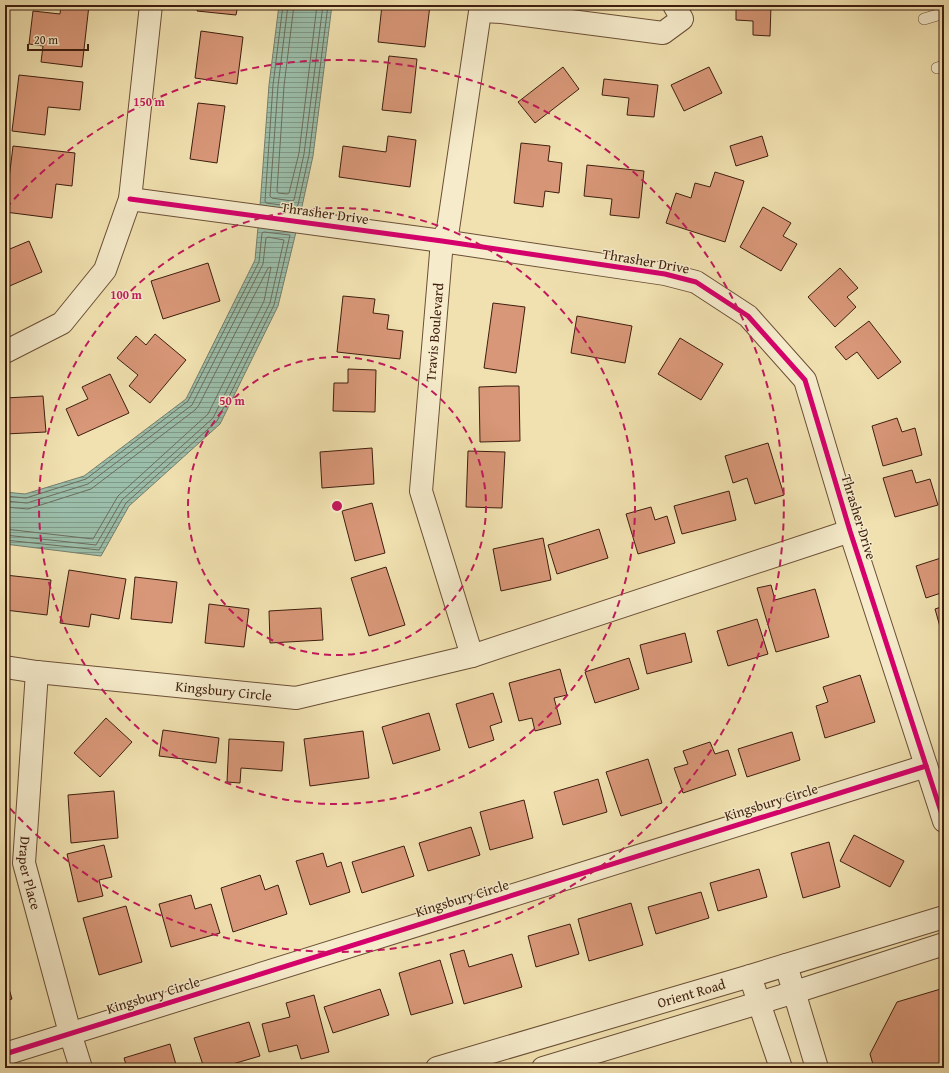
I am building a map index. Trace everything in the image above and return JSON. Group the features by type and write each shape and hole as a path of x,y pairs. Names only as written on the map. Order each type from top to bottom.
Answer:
{"street":[{"path":"5,352 62,323 105,270 130,199 151,5"},
{"path":"480,8 663,33 682,19 674,5"},
{"name":"Travis Boulevard","path":"472,656 421,491 442,241 448,229 480,8"},
{"name":"Thrasher Drive","path":"130,199 442,241 672,276 696,282 748,316 805,380 850,531 944,821"},
{"name":"Kingsbury Circle","path":"5,668 296,698 472,656 850,531"},
{"name":"Draper Place","path":"37,672 24,863 70,1033 81,1068"},
{"name":"Kingsbury Circle","path":"5,1054 926,766"},
{"name":"Orient Road","path":"437,1068 944,917"},
{"name":"Orient Road","path":"543,1068 795,992 944,944"},
{"path":"786,965 818,1068"},
{"path":"750,976 781,1068"}],"lane":[{"path":"924,19 944,13"}],"water":[{"path":"279,5 332,5 313,156 301,211 260,206 269,85"},
{"path":"258,227 296,232 278,306 220,424 129,506 101,556 5,544 5,492 25,494 84,476 186,399 255,260"}],"building":[{"path":"61,5 89,5 82,67 41,62 43,46 29,44 33,11 60,14"},
{"path":"198,5 238,5 236,15 197,11"},
{"path":"382,5 430,5 425,47 378,42"},
{"path":"736,5 771,5 770,36 753,35 753,21 736,20"},
{"path":"201,31 243,37 237,84 195,78"},
{"path":"389,56 417,59 411,113 382,110"},
{"path":"563,67 579,89 535,123 518,102"},
{"path":"709,67 722,93 684,111 671,85"},
{"path":"19,75 83,82 80,110 48,107 45,135 12,131"},
{"path":"604,79 658,85 654,117 627,115 629,98 602,95"},
{"path":"198,103 225,106 217,163 190,159"},
{"path":"388,136 416,140 410,187 339,177 343,146 386,152"},
{"path":"762,136 768,156 736,166 730,146"},
{"path":"521,143 550,146 548,161 562,163 559,193 545,191 543,207 514,203"},
{"path":"13,146 75,153 72,186 56,184 52,218 5,212"},
{"path":"587,165 644,171 639,218 610,215 612,199 584,196"},
{"path":"715,172 744,181 725,242 666,223 676,193 691,198 695,183 710,187"},
{"path":"763,207 791,223 783,236 797,244 781,271 740,247"},
{"path":"29,241 42,272 5,288 5,251"},
{"path":"208,263 220,301 163,319 151,281"},
{"path":"840,268 858,288 847,297 856,307 835,327 808,297"},
{"path":"343,296 375,299 373,313 389,315 387,329 403,331 400,359 337,352"},
{"path":"493,303 525,307 516,373 484,368"},
{"path":"577,316 632,326 625,363 571,353"},
{"path":"869,321 901,362 878,379 857,352 846,360 835,347"},
{"path":"155,334 186,360 150,403 129,386 138,375 117,358 136,336 146,345"},
{"path":"680,338 723,364 701,400 658,374"},
{"path":"348,369 376,370 375,412 333,411 334,383 348,383"},
{"path":"110,374 129,413 78,436 66,409 88,399 82,387"},
{"path":"519,386 520,441 480,442 479,387"},
{"path":"43,396 46,432 5,434 5,398"},
{"path":"897,418 902,432 915,428 922,455 883,466 872,426"},
{"path":"768,443 784,495 755,504 747,478 733,483 725,456"},
{"path":"372,448 374,484 322,488 320,452"},
{"path":"468,451 505,452 502,508 466,507"},
{"path":"912,470 916,483 930,479 938,505 895,517 883,478"},
{"path":"729,491 736,520 682,534 674,506"},
{"path":"372,503 385,553 355,561 342,511"},
{"path":"651,507 655,520 667,516 675,543 638,554 626,514"},
{"path":"599,529 608,558 557,574 548,545"},
{"path":"543,538 551,580 501,591 493,549"},
{"path":"944,557 944,592 926,598 916,566"},
{"path":"386,567 405,625 369,636 351,578"},
{"path":"69,570 126,579 119,619 91,614 89,627 60,623"},
{"path":"5,575 51,580 47,615 5,610"},
{"path":"135,577 177,582 172,623 131,619"},
{"path":"771,585 775,600 815,589 829,637 776,652 757,588"},
{"path":"209,604 249,609 244,647 205,643"},
{"path":"944,606 944,641 935,609"},
{"path":"321,608 323,640 270,643 269,611"},
{"path":"757,619 768,654 728,666 717,631"},
{"path":"685,633 692,662 647,674 640,645"},
{"path":"629,658 639,689 595,703 585,672"},
{"path":"560,669 567,695 554,698 561,724 535,731 532,718 519,721 509,683"},
{"path":"860,675 875,722 825,738 816,706 828,702 823,687"},
{"path":"493,693 502,722 490,726 494,740 469,748 456,704"},
{"path":"429,713 440,750 393,764 382,727"},
{"path":"106,718 132,742 100,777 74,753"},
{"path":"163,730 219,738 216,763 159,756"},
{"path":"363,731 369,778 310,786 304,739"},
{"path":"792,732 800,760 747,777 738,749"},
{"path":"229,739 284,742 282,771 241,768 240,783 227,782"},
{"path":"710,742 715,754 728,750 736,775 683,793 674,768 688,764 683,751"},
{"path":"648,759 662,803 621,816 606,772"},
{"path":"598,779 607,812 563,825 554,792"},
{"path":"114,791 118,838 71,843 68,795"},
{"path":"524,800 533,838 490,850 480,812"},
{"path":"471,827 480,855 428,871 419,843"},
{"path":"854,835 904,861 890,887 840,861"},
{"path":"829,842 840,887 803,898 791,853"},
{"path":"104,845 112,877 99,880 103,896 78,902 67,854"},
{"path":"404,846 414,876 362,893 352,862"},
{"path":"323,853 327,867 341,862 350,892 310,905 296,861"},
{"path":"759,869 767,897 718,911 710,883"},
{"path":"260,875 265,890 278,885 287,914 233,932 221,888"},
{"path":"701,892 709,918 656,934 648,907"},
{"path":"191,895 195,909 211,904 220,933 171,947 159,904"},
{"path":"631,903 643,945 589,961 578,919"},
{"path":"126,906 142,962 99,975 83,918"},
{"path":"570,924 579,954 536,967 528,936"},
{"path":"464,950 469,967 512,954 522,987 464,1004 450,954"},
{"path":"440,960 453,1003 411,1015 399,973"},
{"path":"5,975 12,999 5,1001"},
{"path":"944,988 944,1068 874,1068 870,1054 897,1002"},
{"path":"380,989 389,1015 333,1033 324,1007"},
{"path":"314,995 329,1052 301,1059 297,1045 269,1052 262,1024 290,1017 286,1003"},
{"path":"249,1022 260,1056 219,1068 204,1068 194,1038"},
{"path":"170,1044 177,1068 127,1068 124,1058"}],"cycle path":[{"path":"130,199 442,241 665,274 696,282 748,316 805,380 850,531 944,821"},
{"path":"5,1054 926,766"}]}
